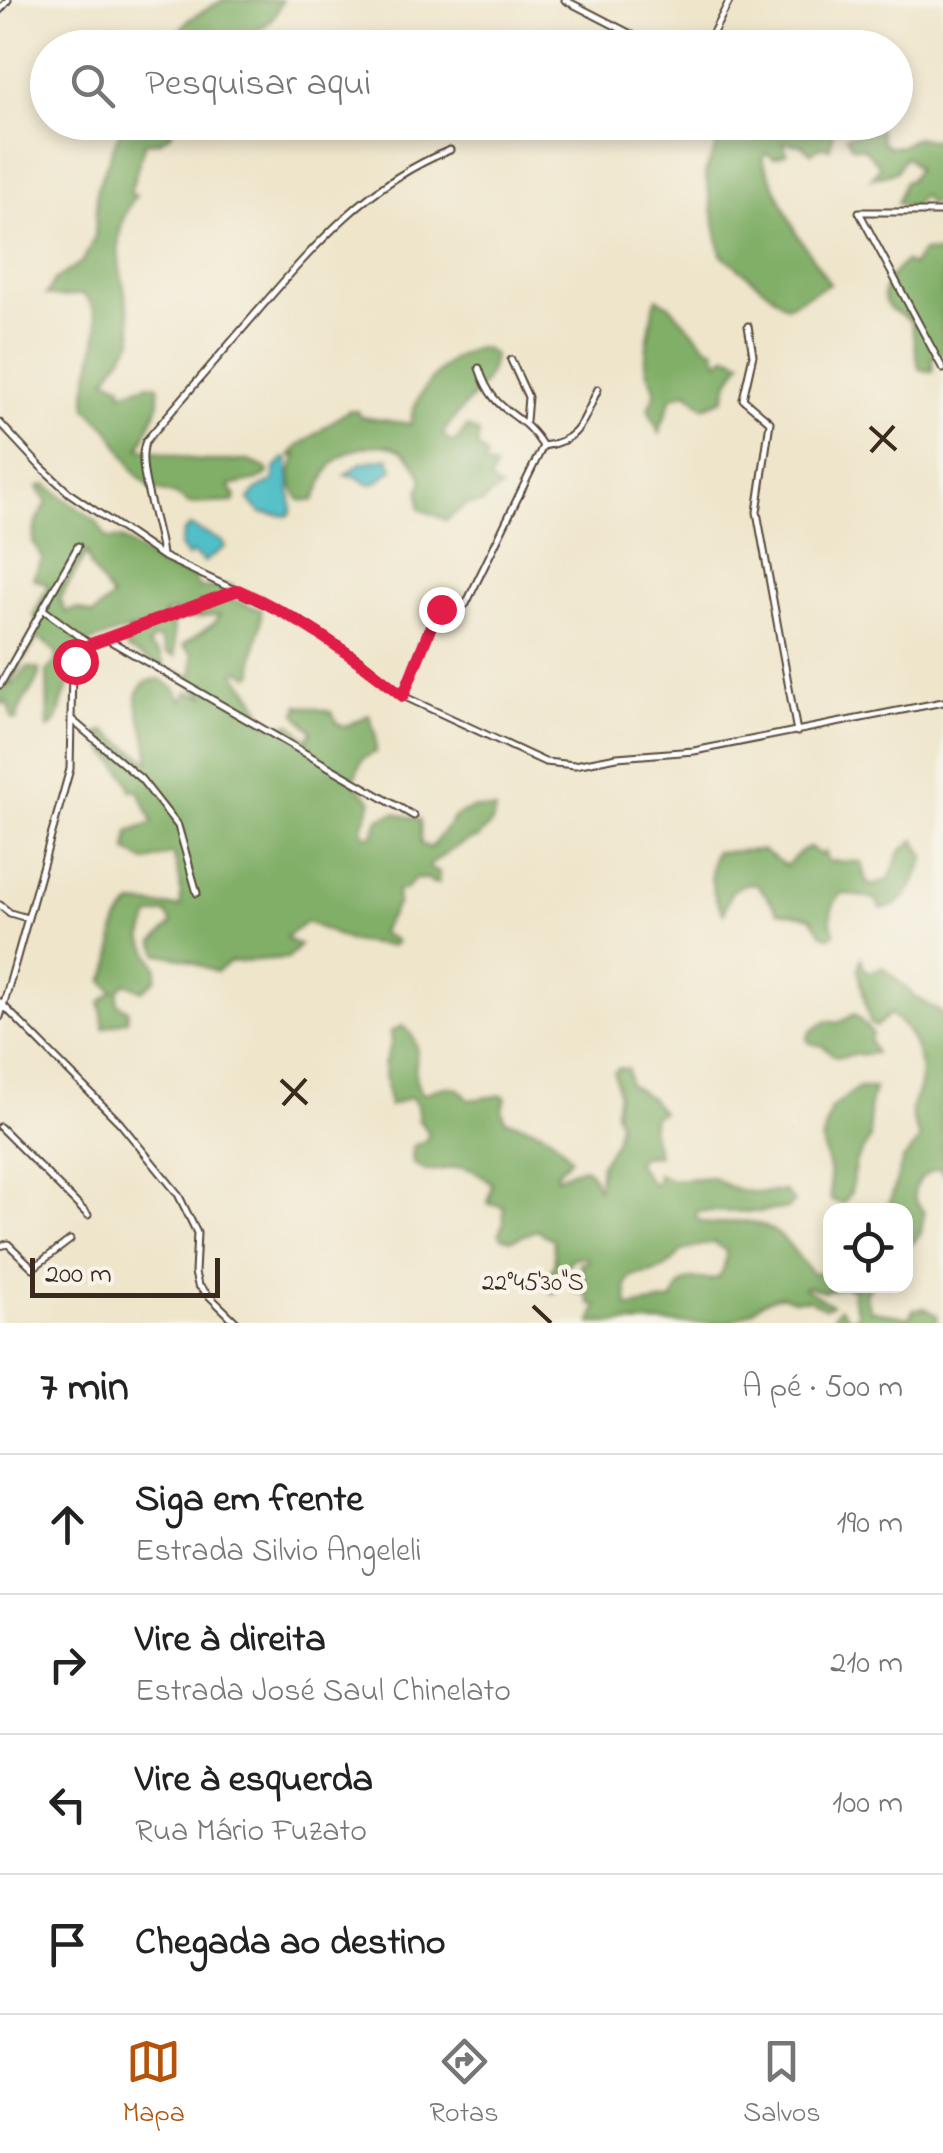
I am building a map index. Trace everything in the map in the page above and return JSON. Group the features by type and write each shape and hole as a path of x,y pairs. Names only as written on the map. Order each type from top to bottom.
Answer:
{"street":[{"path":"0,10 8,0"},
{"path":"565,0 623,30"},
{"path":"714,30 730,0"},
{"path":"162,556 142,456 146,441 348,211 410,167 450,150"},
{"path":"943,212 858,212 943,369"},
{"path":"748,326 753,355 743,399 770,422 757,512 797,732"},
{"path":"511,360 528,397 526,422"},
{"path":"479,368 490,396 508,413 526,422 542,446"},
{"path":"542,446 564,442 575,434 598,389"},
{"path":"0,422 70,493 162,556 296,618 361,661 403,696 545,762 559,765 694,751 943,702"},
{"path":"403,696 435,616 441,609 456,610 466,604 542,446"},
{"path":"0,684 78,546"},
{"path":"0,1017 68,779 72,669 84,648 91,644 238,590"},
{"path":"44,610 91,644"},
{"path":"107,638 414,816"},
{"path":"69,717 141,780 178,826 197,893"},
{"path":"0,906 28,918"},
{"path":"2,1004 120,1123 178,1194 198,1233 198,1285 237,1323"},
{"path":"0,1128 88,1215"},
{"path":"0,1246 8,1244 33,1268 70,1240"}],"green space":[{"path":"223,0 282,0 274,17 258,30 180,30 188,20"},
{"path":"916,137 943,138 943,194 930,205 922,195 912,208 897,203 904,182 917,169 905,156 896,172 872,178 880,166 863,148 852,147 848,140 882,140 889,147 901,146"},
{"path":"116,140 162,140 145,143 130,193 136,195 120,232 120,267 133,340 106,379 122,385 121,393 150,384 158,386 159,403 140,448 200,461 249,461 266,468 268,473 258,480 229,486 236,497 234,502 189,504 176,495 151,488 136,474 109,430 87,408 97,319 82,294 46,295 55,280 83,261 95,236 97,189"},
{"path":"720,140 831,140 830,148 820,147 811,153 801,145 783,142 787,153 774,158 766,153 762,159 796,233 830,284 786,306 721,254 705,173"},
{"path":"922,251 943,253 943,353 932,357 933,372 919,369 911,322 889,307 884,295 895,271 905,262 913,265"},
{"path":"657,298 714,349 718,362 727,355 742,361 729,381 724,399 704,407 687,392 672,397 659,433 648,408 655,389 646,363"},
{"path":"476,348 494,355 492,367 443,434 449,442 457,441 467,427 479,433 477,446 487,457 485,464 495,468 490,481 501,489 483,503 466,505 446,520 420,509 423,479 406,454 390,446 371,446 337,460 313,501 300,500 292,478 297,455 290,456 296,448 349,410 357,411 361,417 411,424 415,406 432,379 454,358"},
{"path":"46,485 96,521 107,539 122,539 161,566 193,576 199,588 232,585 234,590 227,598 261,610 254,673 235,673 268,725 292,724 307,740 312,731 296,714 299,705 332,712 344,727 369,715 376,752 362,759 353,782 372,801 362,827 365,836 373,835 378,819 395,813 420,820 421,844 431,848 454,817 473,808 495,810 492,823 478,838 430,865 430,869 439,872 438,883 415,879 405,890 397,890 398,903 380,933 395,943 391,946 350,941 307,922 287,936 300,945 288,958 230,962 216,972 186,959 159,954 154,942 172,924 166,913 150,916 142,939 157,967 156,979 142,991 126,983 118,990 117,1003 128,1010 127,1020 104,1028 100,1003 113,991 103,981 123,914 133,904 181,907 173,853 146,862 127,851 129,832 153,823 139,791 131,790 97,735 105,731 150,762 137,705 139,691 150,681 160,679 175,689 182,701 188,692 206,697 173,670 193,674 192,654 183,645 220,615 192,618 175,611 164,614 173,624 175,657 166,653 160,639 153,639 148,646 159,654 162,667 127,649 124,639 133,628 84,644 95,656 71,683 58,718 48,728 47,671 57,653 38,637 9,684 28,667 39,669 17,720 13,720 7,702 0,704 0,683 4,687 38,623 34,615 48,585 33,578 43,558 33,542 36,522 47,503 38,487","holes":["87,552 91,567 112,598 93,615 78,609 65,612 60,598"]},
{"path":"915,840 925,857 905,897 882,909 875,899 841,893 831,912 835,933 830,937 822,934 811,917 778,911 758,885 744,884 731,892 724,913 712,884 715,852 762,850 786,866 810,847 820,855 825,852 827,861 861,862 866,881 872,886 889,880 900,852"},
{"path":"861,958 865,970 872,972 883,967 914,996 943,1014 943,1103 939,1110 943,1114 943,1174 939,1168 934,1170 915,1188 915,1199 924,1213 921,1233 913,1243 913,1203 890,1203 903,1160 920,1139 912,1112 920,1085 918,1055 910,1036 890,1014 875,1027 870,1023 858,969"},
{"path":"855,1014 872,1033 870,1041 875,1053 836,1057 807,1039 811,1031 827,1021 838,1023"},
{"path":"403,1026 416,1043 416,1077 423,1094 454,1087 468,1100 503,1095 505,1120 549,1135 571,1158 557,1172 557,1178 584,1168 592,1174 598,1191 601,1164 615,1141 619,1122 614,1072 628,1069 629,1084 662,1112 654,1116 651,1127 658,1155 641,1156 636,1163 651,1183 657,1183 658,1174 672,1180 713,1177 747,1192 785,1191 794,1202 789,1208 698,1211 695,1217 709,1224 747,1221 766,1227 782,1238 813,1274 823,1272 823,1292 804,1288 832,1305 825,1308 809,1300 781,1295 727,1323 591,1323 597,1306 590,1304 587,1295 575,1291 568,1280 570,1273 585,1278 580,1263 588,1262 586,1257 573,1258 560,1276 556,1292 551,1293 546,1283 555,1262 553,1240 537,1230 512,1240 502,1238 499,1233 504,1222 503,1206 488,1204 492,1184 475,1171 460,1167 426,1171 413,1163 412,1147 426,1140 429,1133 419,1121 417,1105 411,1097 389,1106 384,1065 392,1042 390,1032","holes":["714,1242 726,1251 724,1266 715,1279 687,1281 673,1300 628,1307 626,1283 631,1276 659,1270 681,1251"]},
{"path":"859,1088 874,1088 869,1110 870,1139 855,1163 851,1192 844,1203 831,1200 822,1142 831,1108"},
{"path":"865,1293 870,1310 909,1318 913,1310 925,1308 937,1315 937,1323 836,1323 834,1315 840,1308 849,1318 858,1313 852,1296"}],"water":[{"path":"284,458 288,461 292,511 288,516 261,513 249,500 256,490 273,481 275,469"},
{"path":"389,458 393,469 376,483 345,475 361,463"},
{"path":"190,526 223,542 225,547 204,562 192,553 187,557 180,546"}],"route":[{"path":"75,661 91,644 238,590 296,618 361,661 403,696 441,609"}]}
